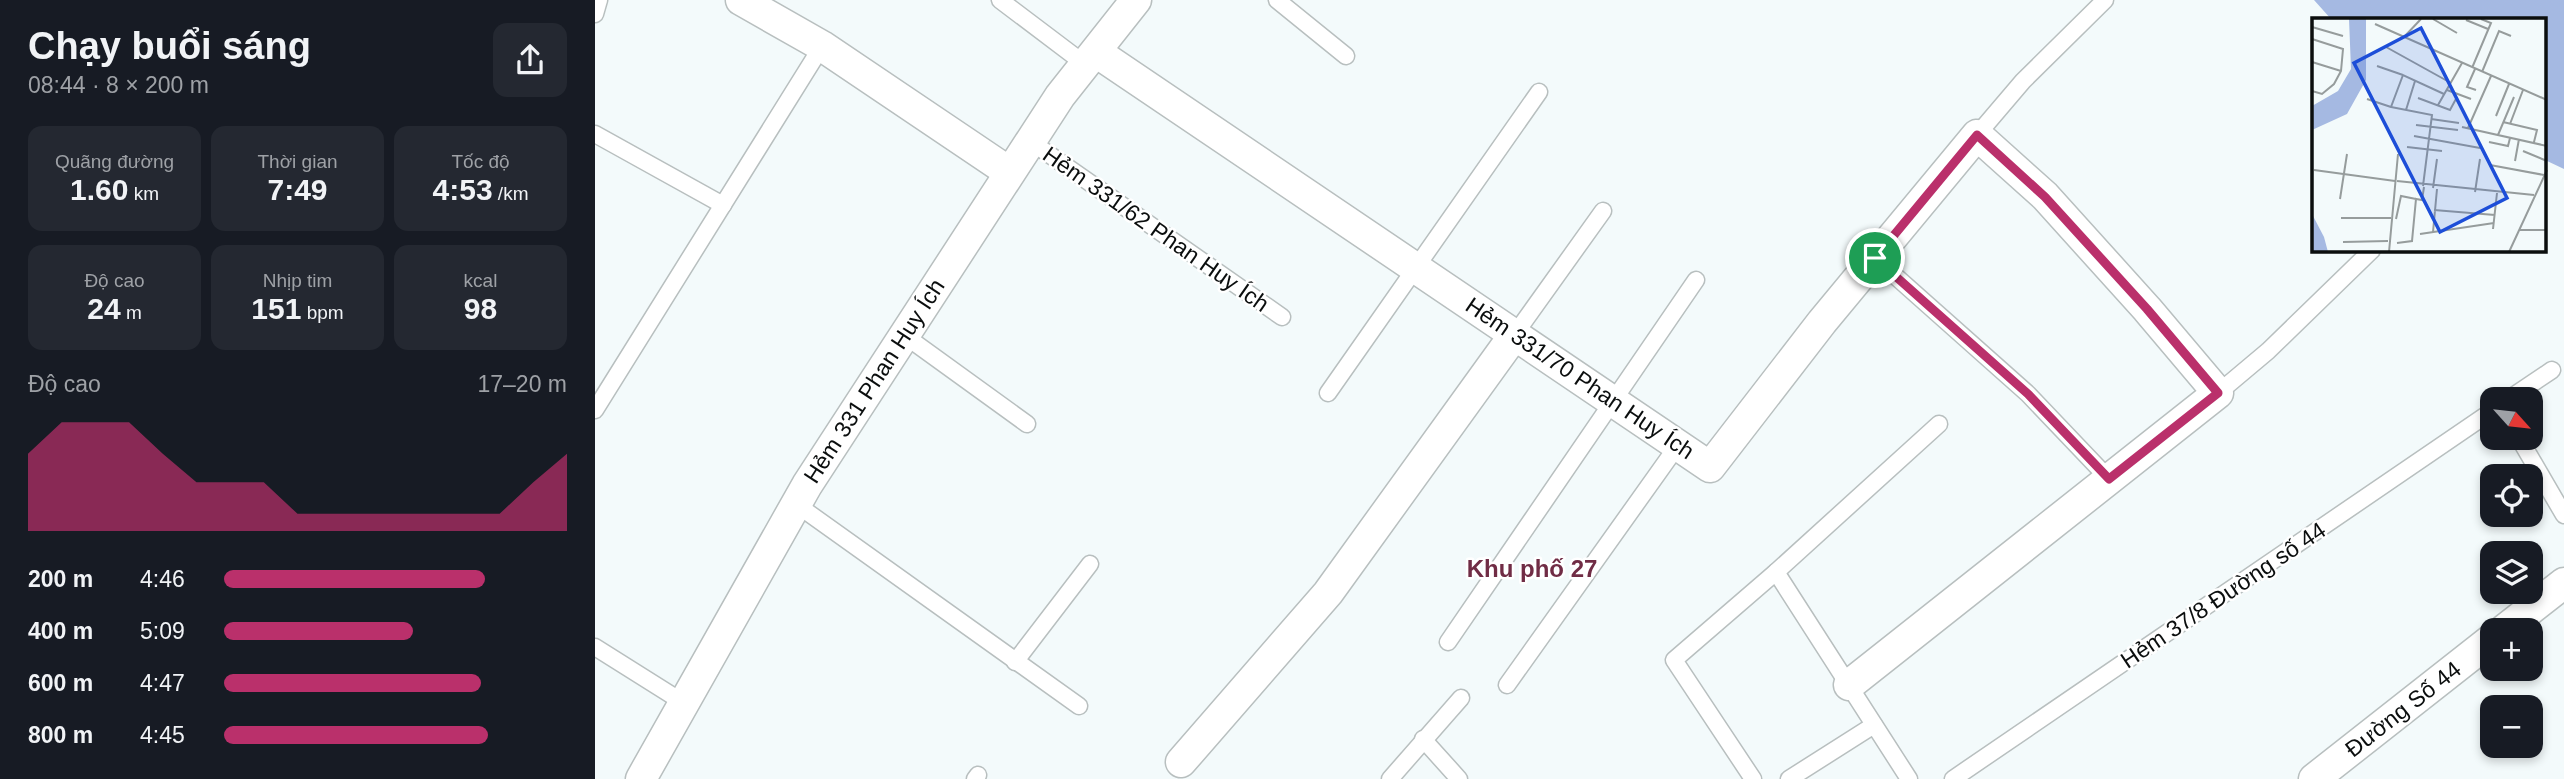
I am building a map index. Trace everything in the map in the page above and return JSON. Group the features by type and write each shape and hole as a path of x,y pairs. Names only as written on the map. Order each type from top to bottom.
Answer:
{"street":[{"path":"741,0 822,46 1009,172"},
{"name":"Hẻm 331 Phan Huy Ích","path":"641,779 796,503 1060,96 1136,0"},
{"name":"Hẻm 331/70 Phan Huy Ích","path":"1091,59 1416,267 1710,467 1822,322 1977,135"},
{"path":"1849,685 2218,393 2147,309 2045,197 1977,135"},
{"path":"1181,762 1328,593 1515,334"},
{"path":"2519,618 2564,583"},
{"name":"Đường Số 44","path":"2314,779 2480,648"}],"lane":[{"path":"595,14 600,0"},
{"path":"1000,0 1091,59"},
{"path":"1277,0 1346,56"},
{"name":"Hẻm 331/70 Phan Huy Ích","path":"1977,135 2023,80 2105,0"},
{"path":"595,410 822,46"},
{"path":"1328,393 1539,92"},
{"path":"595,134 723,205"},
{"name":"Hẻm 331/62 Phan Huy Ích","path":"1030,141 1282,317"},
{"path":"1515,334 1603,211"},
{"path":"2218,393 2268,351 2370,252"},
{"path":"1875,258 2028,394 2109,479"},
{"path":"1448,642 1696,280"},
{"path":"904,335 1027,424"},
{"path":"2527,387 2552,370"},
{"name":"Hẻm 37/8 Đường số 44","path":"1953,779 2480,419"},
{"path":"1752,779 1674,660 1940,424"},
{"path":"1507,685 1678,445"},
{"path":"2526,450 2564,515"},
{"path":"796,503 1079,706"},
{"path":"1015,662 1090,564"},
{"path":"1776,572 1909,779"},
{"path":"595,647 684,703"},
{"path":"1390,779 1461,698"},
{"path":"1789,779 1874,725"},
{"path":"1423,739 1459,779"}],"water":[{"path":"2314,0 2564,0 2564,169 2547,161 2547,18 2330,18"}],"district":[{"name":"Khu phố 27","path":"1532,569"}],"route":[{"path":"1977,135 2045,197 2147,309 2218,393 2109,479 2028,394 1875,258 1977,135"}]}
